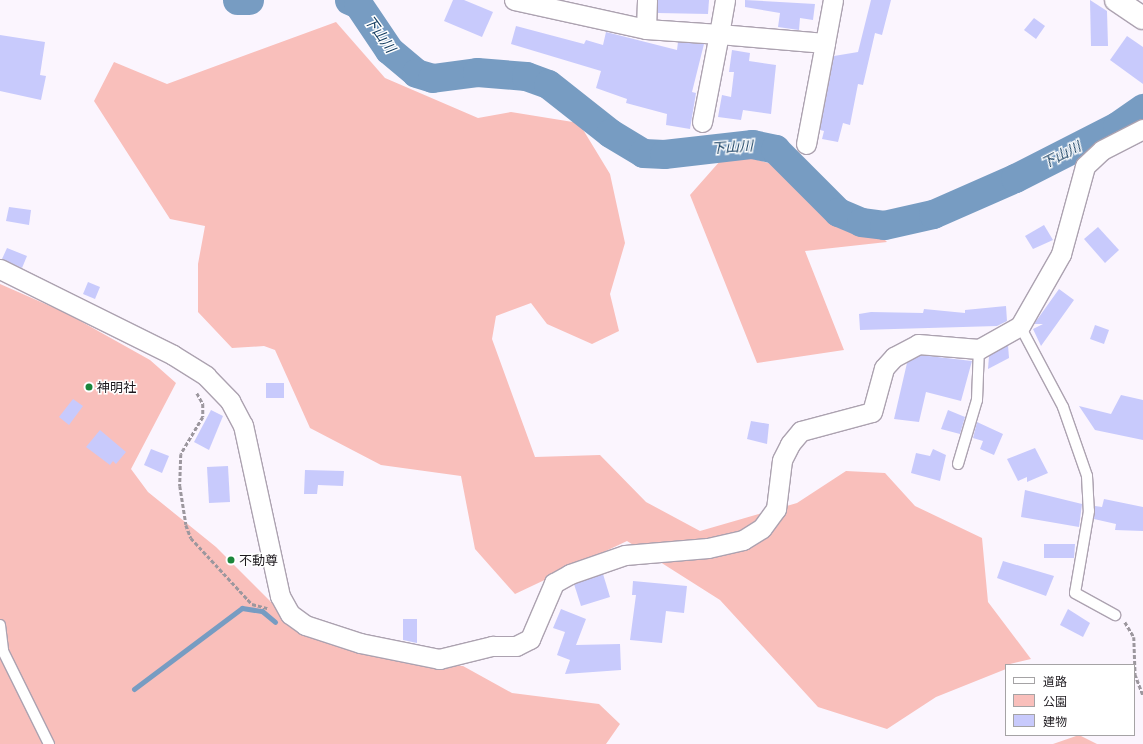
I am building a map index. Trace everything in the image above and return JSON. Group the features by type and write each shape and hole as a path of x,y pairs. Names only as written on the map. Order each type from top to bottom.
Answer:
{"main road":[{"path":"1116,0 1143,18"}],"street":[{"path":"514,0 646,29 825,43"},
{"path":"646,29 647,0"},
{"path":"702,122 725,0"},
{"path":"806,144 833,0"},
{"path":"0,269 173,355 206,376 230,401 243,425 280,596 290,614 305,625 360,643 439,658 492,646 516,646 530,639 554,583 570,574 625,555 708,548 743,540 762,528 776,509 782,460 790,444 801,430 872,412 884,368 894,357 918,344 979,349 1020,326 1061,254 1085,166 1102,150 1143,129"}],"lane":[{"path":"1020,326 1063,408 1087,476 1089,510 1075,593 1115,615"},
{"path":"958,464 977,400 979,349"},
{"path":"0,625 3,651 48,744"}],"path":[{"path":"192,386 203,404 203,417 181,454 180,486 191,538 252,604 290,614"},
{"path":"1115,615 1130,627 1134,637 1135,664"},
{"path":"1135,674 1143,695"}],"green space":[{"path":"336,22 385,78 478,118 511,112 579,123 610,174 625,243 610,294 619,331 592,344 547,324 531,303 496,316 492,339 535,457 600,455 646,502 700,531 797,503 846,471 885,473 915,506 982,538 988,602 1031,659 1005,664 1005,669 936,697 887,729 818,707 720,600 627,541 515,594 475,549 461,476 381,465 310,428 275,350 264,346 232,348 198,312 198,264 205,226 170,219 94,101 114,62 167,84"},
{"path":"728,152 823,178 887,242 805,251 844,350 757,363 690,195"},
{"path":"0,284 66,313 150,360 176,383 131,469 148,492 216,547 300,631 408,664 463,666 512,693 599,704 620,724 606,744 0,744"},
{"path":"1076,736 1081,736 1097,744 1053,744"}],"building":[{"path":"453,0 464,0 493,12 482,37 444,21"},
{"path":"658,0 709,0 708,14 658,13"},
{"path":"745,0 815,4 813,20 800,18 799,30 778,27 780,13 745,7"},
{"path":"871,0 891,0 882,35 875,33 863,85 858,84 850,125 843,123 838,142 822,139 824,131 820,130 834,56 858,52"},
{"path":"1090,0 1107,11 1108,46 1091,46"},
{"path":"1034,18 1045,26 1036,39 1024,30"},
{"path":"516,26 584,44 586,40 603,45 606,32 677,50 678,42 704,44 692,92 696,93 690,129 666,125 667,114 626,103 627,99 596,88 601,71 511,44"},
{"path":"0,35 45,42 40,75 46,76 41,100 0,91"},
{"path":"1127,36 1143,47 1143,84 1110,60"},
{"path":"732,50 750,53 749,61 776,65 771,114 743,110 741,120 718,117 722,95 731,97 734,72 729,72"},
{"path":"9,207 31,210 29,225 6,221"},
{"path":"1044,225 1053,240 1033,249 1025,236"},
{"path":"1098,227 1119,250 1105,263 1084,239"},
{"path":"7,248 27,256 22,268 2,259"},
{"path":"88,282 100,287 95,299 83,294"},
{"path":"1059,289 1074,300 1041,346 1033,329 1043,324 1034,324"},
{"path":"1006,306 1007,321 997,326 860,330 859,314 871,312 923,313 924,309 965,313 965,310"},
{"path":"1095,325 1109,330 1104,344 1090,339"},
{"path":"1008,345 1009,358 988,369 989,356"},
{"path":"920,355 972,361 961,401 926,392 919,422 894,419 907,363"},
{"path":"266,383 284,383 284,398 266,398"},
{"path":"1121,395 1143,400 1143,440 1095,430 1079,406 1111,414"},
{"path":"73,399 83,406 69,425 59,417"},
{"path":"211,410 223,416 209,450 194,442"},
{"path":"948,410 965,417 960,434 941,429"},
{"path":"751,421 769,424 767,444 747,439"},
{"path":"977,422 1003,434 994,455 980,449 983,441 973,438"},
{"path":"100,430 126,452 116,464 113,461 110,465 86,447"},
{"path":"1035,448 1048,473 1027,482 1027,477 1018,481 1007,459"},
{"path":"151,449 169,456 162,473 144,465"},
{"path":"933,449 946,455 940,481 911,473 916,453 930,456"},
{"path":"228,466 230,502 209,503 207,467"},
{"path":"305,470 344,471 343,486 318,485 317,494 304,494"},
{"path":"1025,490 1082,504 1079,527 1021,517"},
{"path":"1104,499 1143,507 1143,531 1115,530 1116,524 1094,519 1095,506 1102,507"},
{"path":"1044,544 1075,544 1074,558 1044,558"},
{"path":"1003,561 1054,576 1046,596 997,578"},
{"path":"603,574 610,597 581,606 574,584"},
{"path":"633,581 687,586 684,613 666,611 662,643 630,640 636,595 632,595"},
{"path":"561,609 586,619 576,645 620,644 621,670 565,674 570,660 557,655 565,632 553,628"},
{"path":"1068,609 1090,623 1083,637 1060,625"},
{"path":"403,619 417,619 417,643 403,640"}],"waterway":[{"name":"下山川","path":"237,0 249,0"},
{"name":"下山川","path":"349,0 358,4 389,50 416,73 432,78 477,72 526,76 548,84 610,133 643,153 664,154 752,144 775,149 838,212 861,222 884,225 933,214 1015,178 1117,126 1143,108"},
{"path":"134,689 242,608 262,611 275,622"}],"place":[{"name":"神明社","path":"89,387"},
{"name":"不動尊","path":"231,560"}]}
